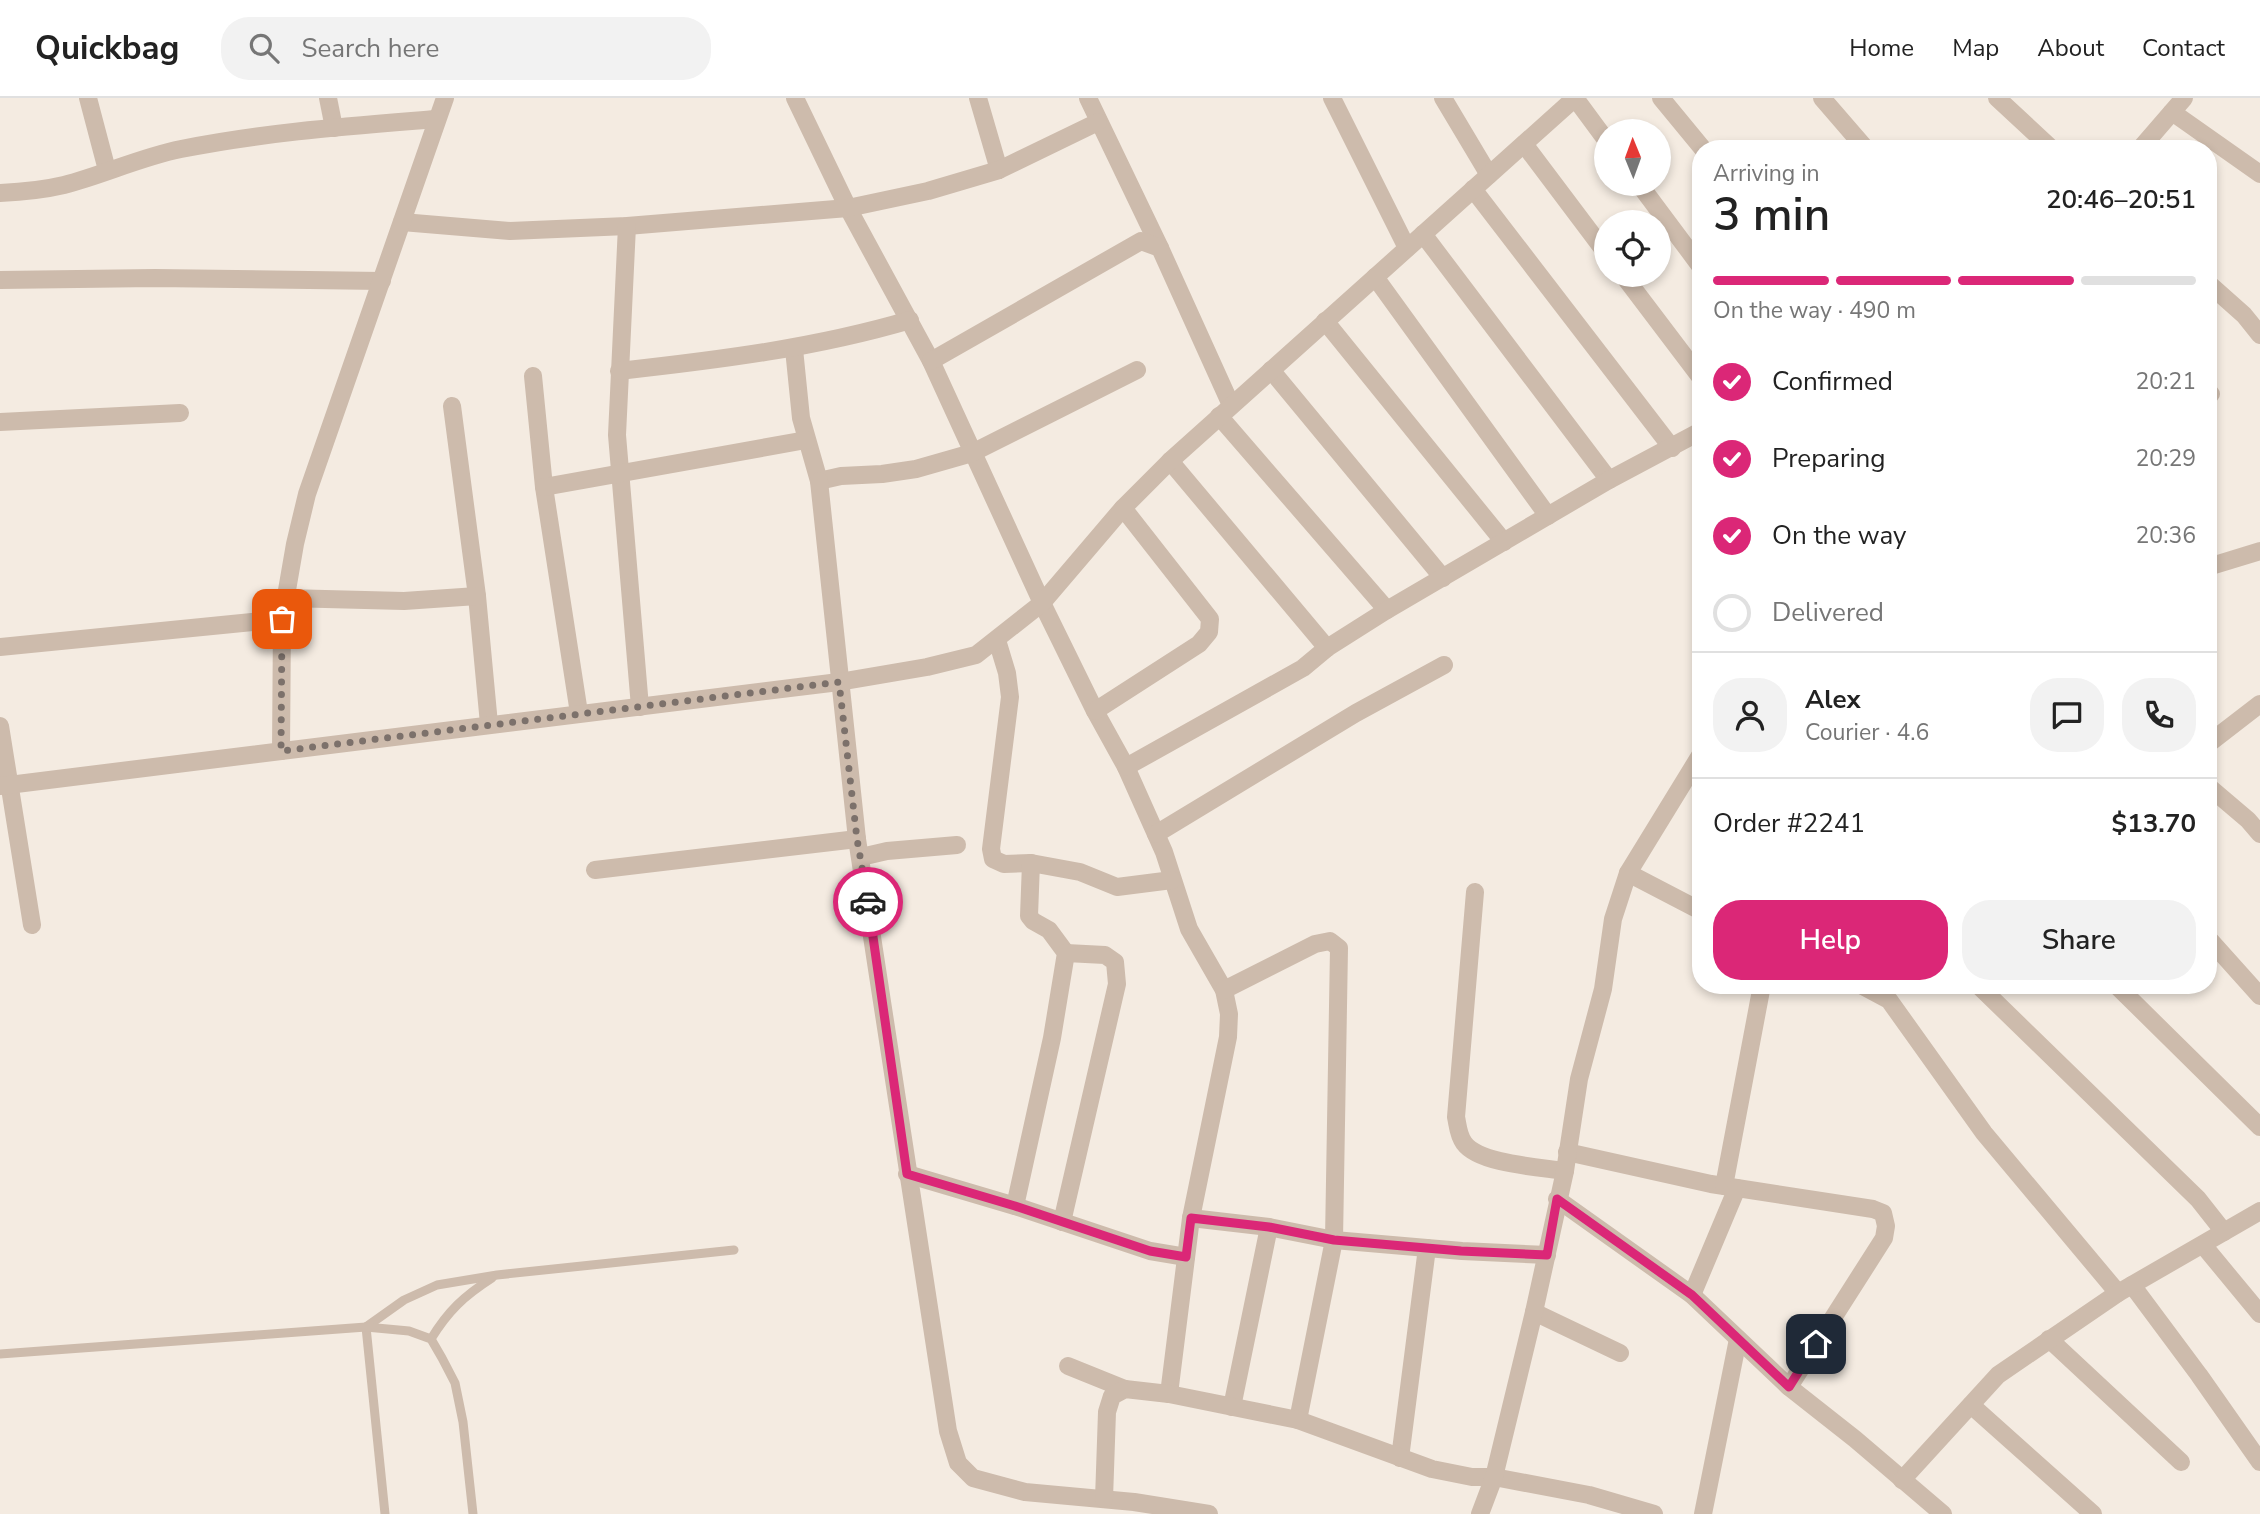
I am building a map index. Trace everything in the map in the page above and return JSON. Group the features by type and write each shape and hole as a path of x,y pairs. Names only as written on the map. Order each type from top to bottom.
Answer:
{"street":[{"path":"88,98 107,170"},
{"path":"328,98 334,128"},
{"path":"281,751 282,619 307,494 445,98"},
{"path":"795,98 848,208 931,361 1042,603 1126,767 1156,834 1189,929 1224,990 1229,1014 1228,1037 1191,1218 1169,1394"},
{"path":"978,98 999,170"},
{"path":"1088,98 1160,248 1225,411 1387,610"},
{"path":"1332,98 1407,248"},
{"path":"1443,98 1489,175"},
{"path":"5,786 839,682 976,655 1042,603 1123,508 1170,461 1575,98 1594,124"},
{"path":"1661,98 1696,140"},
{"path":"1822,98 1858,140"},
{"path":"1997,98 2042,140"},
{"path":"2148,140 2178,105 2260,174"},
{"path":"0,193 65,184 178,150 239,138 436,119"},
{"path":"402,222 510,230 627,226 848,208 928,191 999,170 1098,122"},
{"path":"1524,144 1594,237"},
{"path":"1473,189 1672,447"},
{"path":"1648,196 1692,255"},
{"path":"627,226 617,435 640,707"},
{"path":"1423,234 1609,480"},
{"path":"931,361 1141,241 1160,248"},
{"path":"1375,277 1548,516"},
{"path":"0,280 155,278 382,281"},
{"path":"1632,287 1692,366"},
{"path":"2217,291 2244,315 2260,335"},
{"path":"620,371 794,349 857,336 910,320"},
{"path":"1325,321 1504,542"},
{"path":"794,349 806,440 819,481 859,848 948,1431 958,1463 973,1478 1024,1492 1104,1499 1209,1514"},
{"path":"819,481 841,476 916,469 972,453 1137,370"},
{"path":"1271,370 1443,578"},
{"path":"533,376 544,487 579,713"},
{"path":"452,406 477,596 489,724"},
{"path":"0,422 180,413"},
{"path":"1126,767 1303,668 1327,648 1387,610 1609,480 1692,436"},
{"path":"544,487 806,440"},
{"path":"1170,461 1327,648"},
{"path":"1095,711 1183,656 1209,632 1210,619 1123,508"},
{"path":"2217,564 2260,551"},
{"path":"286,598 404,601 477,596"},
{"path":"0,647 282,619"},
{"path":"996,640 1007,673 1010,697 991,849 993,859 1004,864 1031,863 1080,872 1117,887 1172,880"},
{"path":"1156,834 1356,713 1444,664"},
{"path":"2217,737 2260,704"},
{"path":"0,726 5,786 32,925"},
{"path":"1480,1514 1494,1477 1547,1255 1565,1171 1579,1079 1603,989 1614,919 1628,873 1692,769"},
{"path":"2217,794 2260,834"},
{"path":"595,870 859,848 887,851 957,845"},
{"path":"1015,1206 1052,1038 1066,953 1049,930 1029,916 1031,863"},
{"path":"1628,873 1692,906"},
{"path":"1475,892 1456,1116 1459,1136 1466,1147 1481,1157 1565,1171"},
{"path":"1224,990 1315,944 1330,941 1339,948 1334,1240 1298,1420"},
{"path":"2217,948 2260,996"},
{"path":"1062,1222 1117,984 1115,962 1105,956 1066,953"},
{"path":"1692,1295 1731,1187 1761,994"},
{"path":"1884,994 1984,1133 2199,1375 2260,1462"},
{"path":"1987,994 2198,1199 2224,1232"},
{"path":"2125,994 2260,1127"},
{"path":"1567,1152 1731,1187 1873,1209 1883,1213 1886,1226 1884,1238 1789,1387"},
{"path":"907,1174 1015,1206 1150,1251 1186,1257"},
{"path":"1557,1199 1692,1295 1789,1387 1942,1514"},
{"path":"1902,1479 1998,1375 2125,1289 2260,1210"},
{"path":"1191,1218 1269,1227 1334,1240 1547,1255"},
{"path":"1232,1407 1269,1227"},
{"path":"2203,1245 2260,1314"},
{"path":"1400,1458 1427,1248"},
{"path":"1534,1312 1620,1353"},
{"path":"1703,1514 1738,1339"},
{"path":"2049,1339 2181,1462"},
{"path":"1068,1366 1125,1389 1169,1394 1298,1420 1445,1472 1472,1478 1494,1477 1589,1495 1654,1514"},
{"path":"1104,1499 1107,1412 1112,1396 1125,1389"},
{"path":"1970,1405 2092,1514"}],"lane":[{"path":"366,1327 404,1300 437,1285 497,1275 734,1250"},
{"path":"430,1339 447,1314 470,1292 497,1275"},
{"path":"366,1327 385,1514"},
{"path":"0,1354 366,1327 409,1331 430,1339 455,1383 463,1422 473,1514"}],"way so far":[{"path":"282,619 281,751 839,682 857,839 868,902"}],"route":[{"path":"868,902 907,1174 1015,1206 1150,1251 1186,1257 1191,1218 1269,1227 1334,1240 1547,1255 1557,1199 1692,1295 1789,1387 1816,1344"}]}
